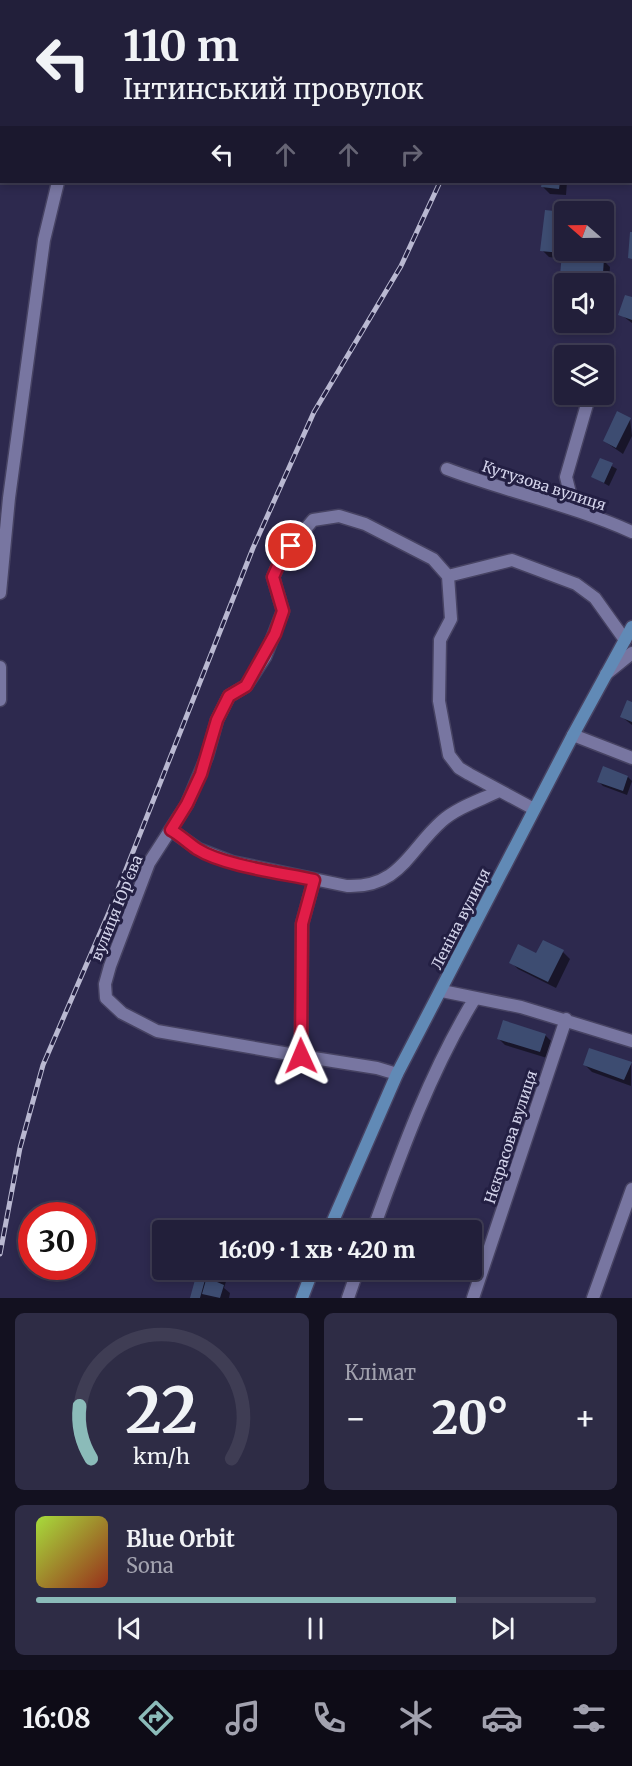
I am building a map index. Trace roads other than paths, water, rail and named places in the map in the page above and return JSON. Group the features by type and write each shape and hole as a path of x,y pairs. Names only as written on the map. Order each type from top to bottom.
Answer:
{"main road":[{"name":"Леніна вулиця","path":"333,1220 397,1074 442,991 534,809 632,627"},
{"path":"302,1298 309,1280"}],"street":[{"path":"0,593 9,498 43,248 58,183"},
{"path":"574,509 566,477 587,405"},
{"name":"Кутузова вулиця","path":"447,469 503,490 574,509 632,532"},
{"name":"вулиця Юр'єва","path":"301,1056 157,1031 141,1025 122,1013 106,998 105,984 118,941 149,863 187,804 201,774 217,720 229,696 246,686 275,634 283,611 273,577 282,557 314,520 339,516 364,524 433,559 448,576"},
{"path":"534,809 459,768 449,755 439,701 440,640 451,619 448,576 512,560 576,584 595,598 625,640"},
{"path":"605,675 632,653"},
{"path":"0,667 0,700"},
{"path":"573,735 632,758"},
{"path":"171,830 198,849 252,868 361,886 386,879 413,856 441,822 500,791"},
{"path":"314,880 302,924 301,1056 377,1068 397,1074"},
{"path":"442,991 566,1019 632,1041"},
{"path":"377,1220 413,1122 455,1032 475,998"},
{"name":"Нєкрасова вулиця","path":"473,1298 566,1019"},
{"path":"593,1298 632,1189"},
{"path":"348,1298 354,1280"}],"railway":[{"path":"0,1254 20,1148 43,1065 110,910 253,548 314,412 401,266 440,183"}]}
